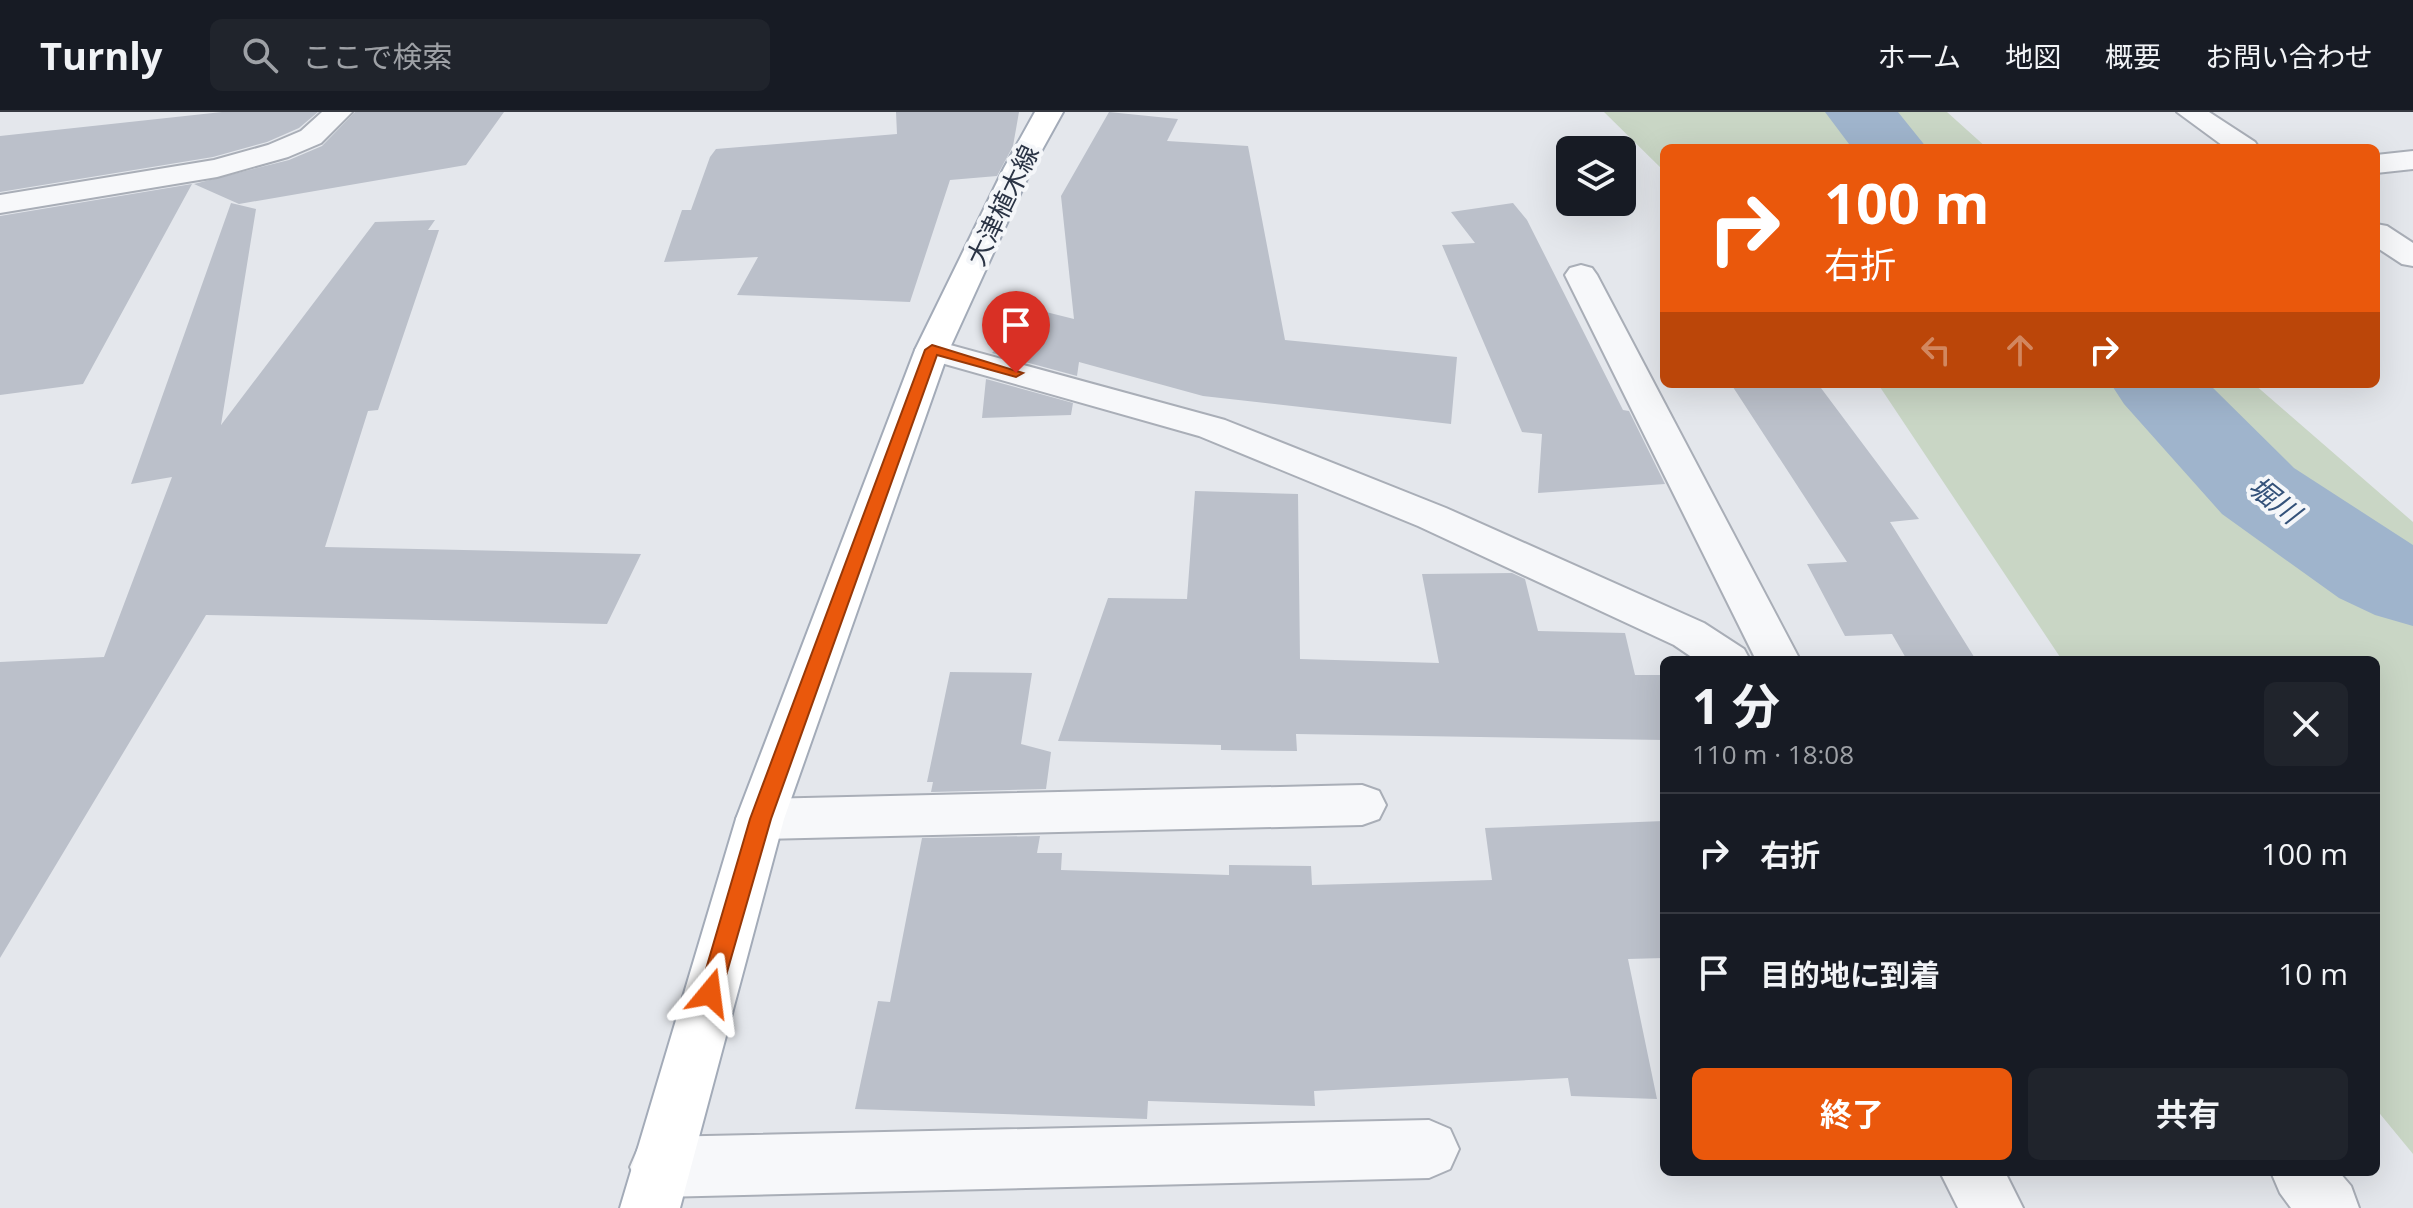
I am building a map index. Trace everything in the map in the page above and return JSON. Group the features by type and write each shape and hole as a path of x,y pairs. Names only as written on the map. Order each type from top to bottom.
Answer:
{"main road":[{"name":"大津植木線","path":"655,1188 760,819 932,350 1018,168 1049,112"}],"street":[{"path":"0,204 217,168 263,156 311,137 338,112"},
{"path":"2191,112 2239,144"},
{"path":"2380,164 2413,160"},
{"path":"2380,236 2413,257"},
{"path":"1581,275 1776,656"},
{"path":"932,350 1212,428 1432,517 1689,634 1722,656"},
{"path":"760,819 1362,805"},
{"path":"655,1188 1429,1149"},
{"path":"1973,1176 1993,1208"},
{"path":"2304,1176 2329,1208"}],"green space":[{"path":"1604,112 1947,112 1983,144 1660,144 1660,167 1636,143 1636,136 1628,136"},
{"path":"1881,388 2259,388 2413,522 2413,1154 2380,1114 2380,656 2059,656"}],"building":[{"path":"222,112 318,112 299,128 267,142 213,157 0,192 0,136"},
{"path":"355,112 504,112 466,165 239,204 194,184 289,160 322,146"},
{"path":"896,112 1019,112 1013,146 997,176 950,180 910,302 737,295 758,257 664,262 682,210 691,210 710,157 716,149 897,134"},
{"path":"1109,112 1178,119 1167,141 1248,146 1285,340 1457,357 1451,424 1203,396 1079,362 1077,376 992,353 1034,309 1074,319 1061,196"},
{"path":"192,184 83,384 0,395 0,216"},
{"path":"231,203 256,209 221,425 375,222 435,220 428,230 439,230 378,410 368,411 325,547 641,554 607,624 206,615 0,958 0,662 104,657 172,477 131,484"},
{"path":"1513,203 1527,220 1623,410 1629,411 1665,484 1538,493 1542,434 1522,432 1442,245 1475,243 1451,212"},
{"path":"986,379 1073,403 1071,415 982,418"},
{"path":"1734,388 1821,388 1919,519 1890,522 1974,656 1905,656 1892,634 1845,636 1807,564 1847,562"},
{"path":"1195,491 1298,494 1300,659 1439,663 1422,574 1512,573 1525,579 1538,631 1625,633 1635,675 1660,675 1660,740 1296,734 1297,751 1221,750 1221,745 1058,741 1108,598 1187,599"},
{"path":"950,672 1032,673 1021,744 1051,752 1046,789 931,792 933,782 927,782"},
{"path":"1660,821 1660,958 1628,959 1657,1099 1571,1096 1568,1078 1314,1091 1315,1106 1148,1101 1147,1119 855,1109 878,1001 890,1002 922,838 1040,836 1037,853 1062,853 1061,870 1229,875 1229,865 1311,866 1312,885 1492,880 1485,828"}],"waterway":[{"name":"堀川","path":"1860,112 1887,144"},
{"name":"堀川","path":"2161,388 2258,491 2377,572 2413,588"}],"route":[{"path":"710,993 760,819 932,350 1016,373"}]}
